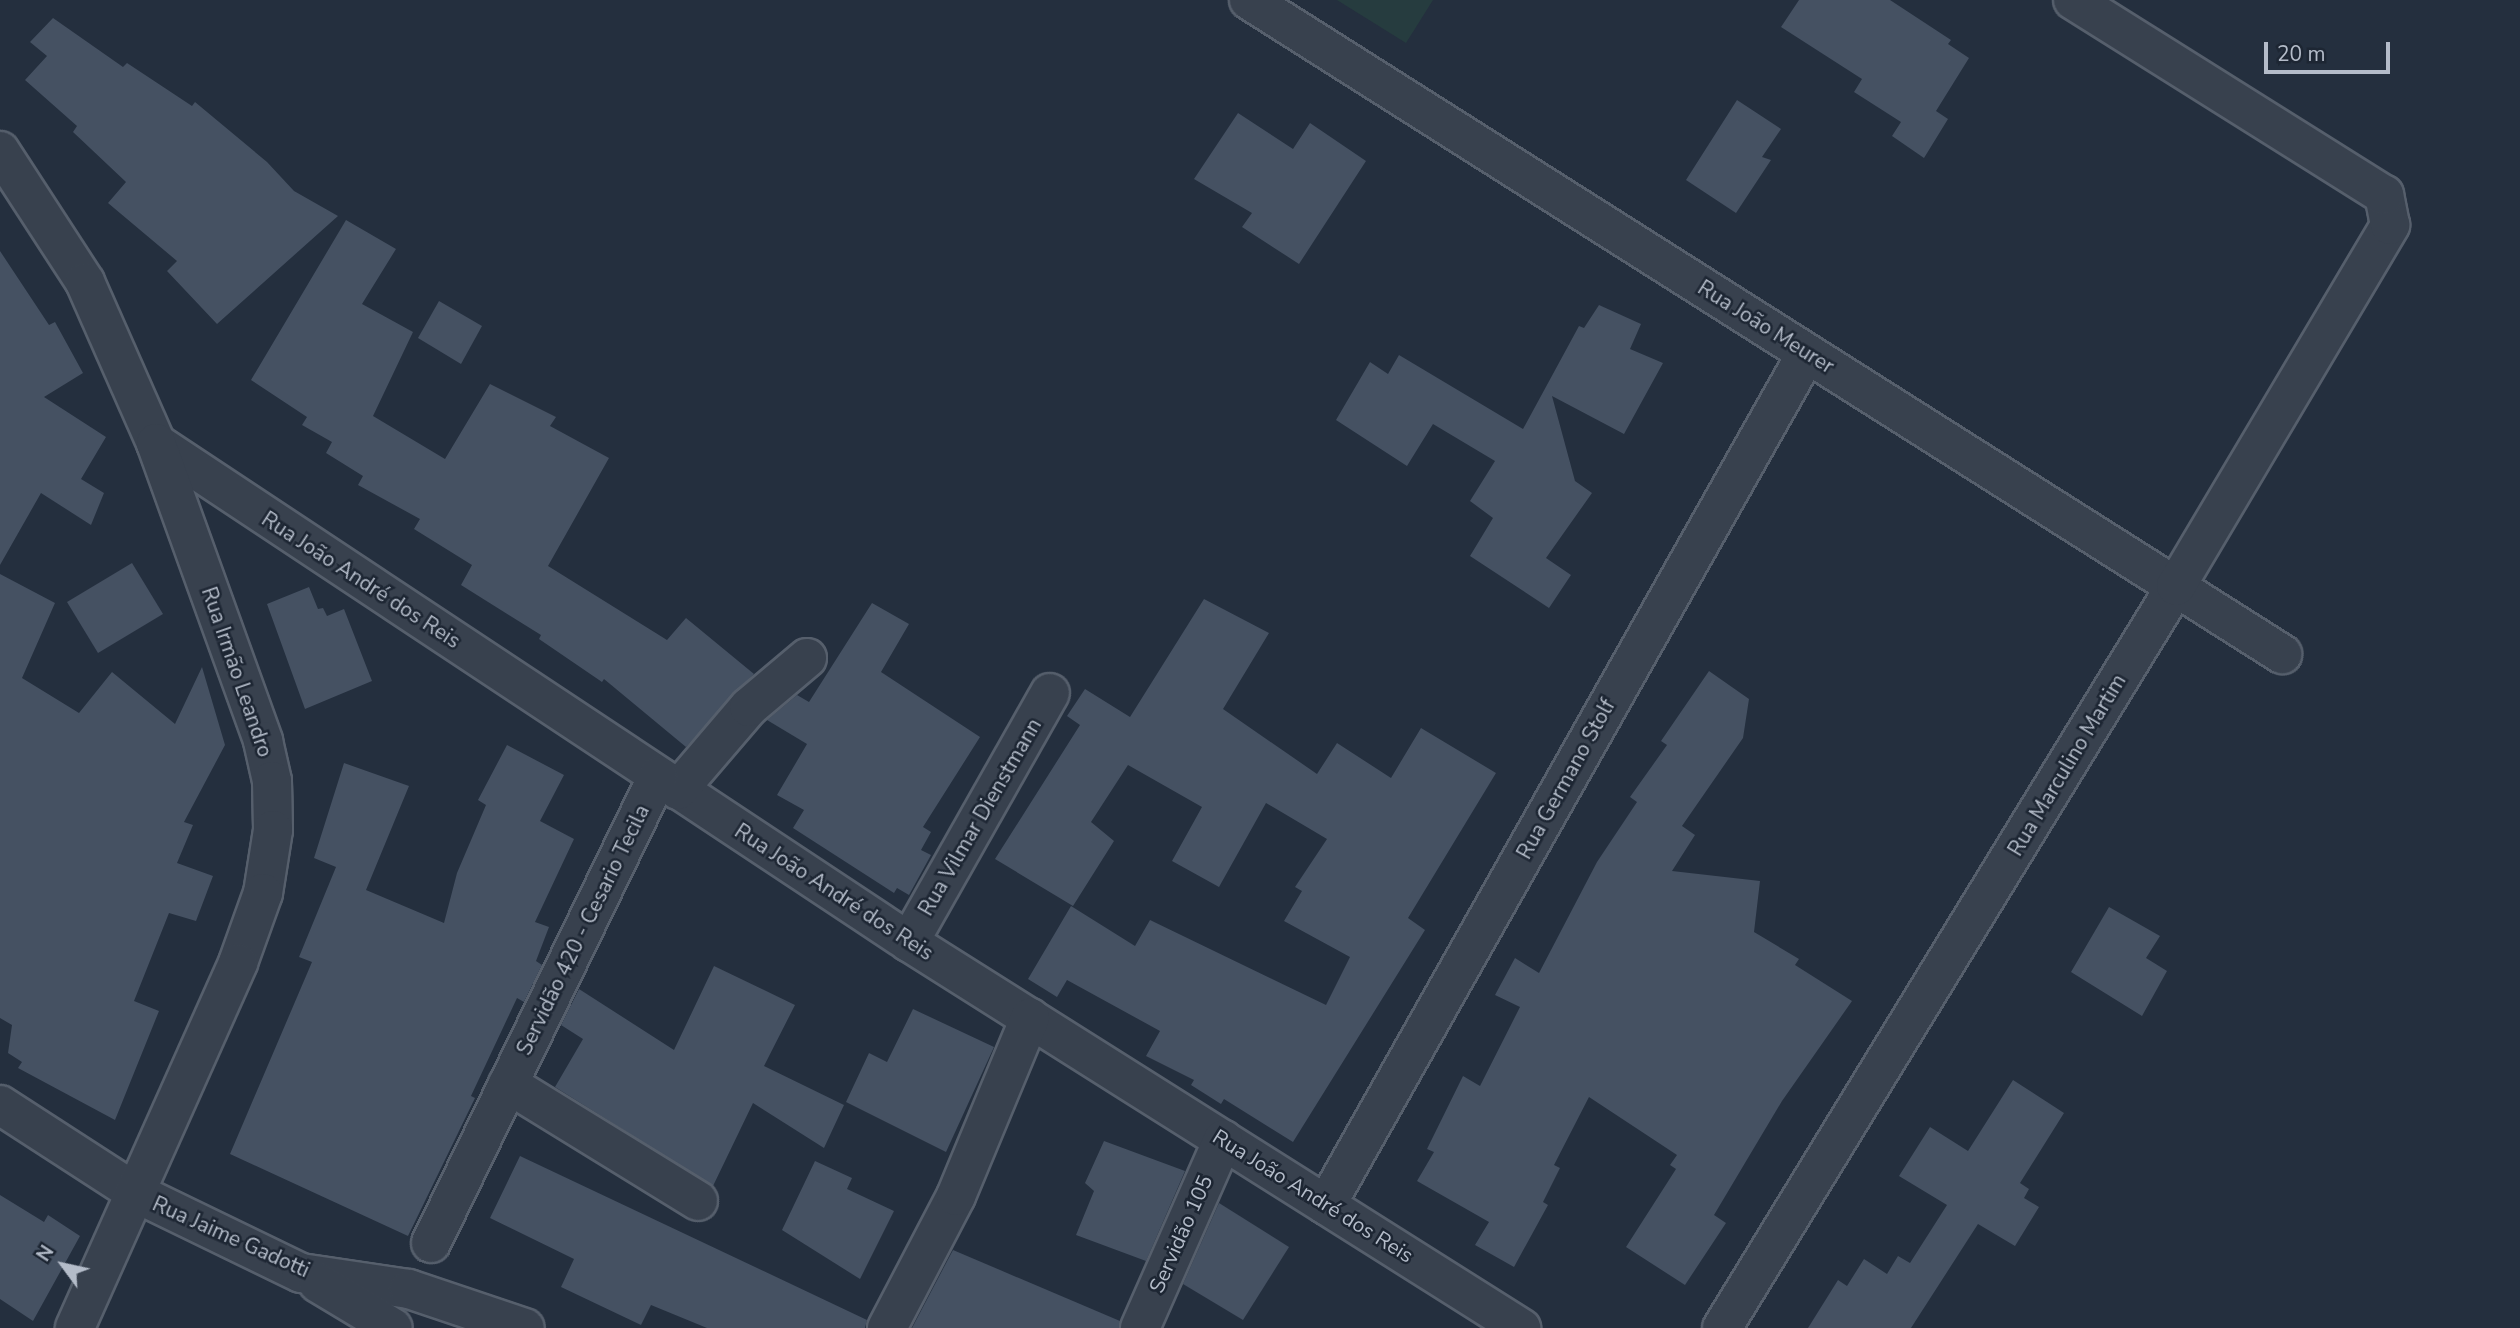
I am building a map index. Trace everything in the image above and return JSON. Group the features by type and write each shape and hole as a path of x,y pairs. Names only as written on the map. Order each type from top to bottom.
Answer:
{"street":[{"name":"Rua João Meurer","path":"1250,0 2282,654"},
{"name":"Rua Marculino Martim","path":"1722,1328 2176,586 2375,257 2390,225 2384,195 2073,0"},
{"name":"Rua Irmão Leandro","path":"0,151 85,282 156,443 263,741 272,780 273,831 263,893 238,962 75,1328"},
{"name":"Rua Germano Stolf","path":"1326,1205 1807,353"},
{"name":"Rua João André dos Reis","path":"156,443 909,942 1521,1328"},
{"name":"Servidão 420 - Cesario Tecila","path":"430,1243 508,1084 668,783 807,657"},
{"name":"Rua Vilmar Dienstmann","path":"909,942 1050,693"},
{"path":"887,1328 956,1196 1030,1018"},
{"path":"508,1084 698,1201"},
{"name":"Rua Jaime Gadotti","path":"0,1105 136,1193 301,1273 410,1289 525,1328"},
{"name":"Servidão 105","path":"1140,1328 1223,1140"},
{"path":"301,1273 393,1328"}],"green space":[{"path":"1337,0 1433,0 1406,43"}],"building":[{"path":"1799,0 1890,0 1951,40 1948,44 1969,58 1936,111 1948,119 1924,158 1892,136 1901,122 1854,92 1862,79 1781,27"},
{"path":"53,18 123,67 127,63 192,106 195,102 267,162 294,191 338,216 217,324 167,271 177,261 108,203 126,182 73,132 77,126 25,80 47,56 30,42"},
{"path":"1737,100 1781,129 1762,157 1771,160 1736,213 1686,180"},
{"path":"1238,113 1293,149 1310,123 1366,161 1299,264 1242,227 1252,213 1194,179"},
{"path":"346,220 396,249 362,304 413,332 373,416 445,459 490,384 556,417 550,426 609,458 548,566 667,640 686,618 754,674 686,747 604,679 602,682 539,639 541,635 461,585 472,565 414,529 420,519 358,485 363,476 326,453 332,442 302,425 307,417 251,380"},
{"path":"0,251 49,325 55,322 83,373 44,397 106,437 81,479 104,493 91,525 41,493 0,565"},
{"path":"439,301 482,326 461,364 418,338"},
{"path":"1599,305 1641,324 1630,349 1663,363 1624,434 1552,396 1575,481 1592,493 1546,558 1571,575 1549,608 1470,556 1493,518 1470,501 1495,461 1433,424 1407,466 1336,420 1370,362 1388,374 1399,355 1523,429 1579,326 1584,328"},
{"path":"132,563 163,614 98,653 67,602"},
{"path":"0,574 55,603 22,678 79,713 112,672 175,724 202,667 225,745 184,822 193,825 177,863 213,876 196,921 169,913 134,1001 159,1011 115,1120 18,1068 22,1062 8,1053 12,1025 0,1018"},
{"path":"309,587 318,609 323,608 327,616 344,609 372,681 305,709 267,604"},
{"path":"1204,599 1269,633 1223,709 1317,774 1337,743 1391,778 1421,728 1496,773 1408,918 1425,930 1293,1142 1224,1099 1221,1104 1191,1085 1194,1080 1146,1056 1160,1031 1067,980 1057,997 1028,979 1071,906 1135,946 1150,920 1326,1005 1350,957 1284,921 1302,891 1295,887 1327,839 1266,803 1219,887 1172,861 1202,807 1128,765 1091,822 1114,841 1073,906 995,859 1080,725 1067,716 1085,689 1130,717"},
{"path":"872,603 909,624 881,672 980,737 923,827 931,832 921,850 931,855 909,895 897,888 894,893 793,828 804,810 777,795 807,744 767,720 797,695 809,702"},
{"path":"1709,671 1749,699 1743,738 1682,826 1695,835 1672,871 1760,881 1754,932 1799,959 1795,965 1852,1001 1782,1101 1714,1215 1726,1223 1685,1285 1626,1247 1676,1169 1670,1165 1677,1155 1589,1097 1554,1165 1560,1168 1543,1202 1548,1205 1514,1267 1475,1245 1489,1222 1417,1181 1434,1152 1427,1149 1463,1076 1480,1086 1520,1007 1495,995 1515,958 1539,973 1597,862 1637,802 1630,797 1667,745 1661,741"},
{"path":"507,745 564,775 540,821 574,839 535,922 549,927 536,961 542,965 524,1002 517,998 471,1096 475,1098 408,1236 230,1154 312,962 299,957 336,867 314,858 344,763 409,786 366,890 444,923 457,873 486,805 478,800"},
{"path":"2109,907 2160,936 2146,958 2167,971 2142,1016 2071,972"},
{"path":"714,966 795,1005 764,1066 844,1105 824,1148 753,1103 713,1186 555,1087 583,1039 561,1025 579,989 674,1050"},
{"path":"913,1009 994,1047 946,1152 846,1102 869,1053 887,1062"},
{"path":"2013,1080 2064,1113 2020,1183 2029,1189 2024,1198 2039,1207 2015,1246 1978,1224 1911,1328 1808,1328 1838,1280 1847,1286 1864,1259 1887,1274 1898,1256 1910,1263 1947,1205 1899,1176 1930,1127 1968,1151"},
{"path":"1104,1141 1185,1171 1146,1261 1076,1235 1094,1191 1085,1183"},
{"path":"520,1156 867,1320 865,1328 707,1328 651,1305 641,1325 561,1287 574,1259 490,1218"},
{"path":"815,1161 852,1178 847,1189 894,1211 860,1279 782,1230"},
{"path":"0,1195 44,1222 48,1215 80,1236 33,1321 0,1299"},
{"path":"1219,1203 1289,1247 1243,1320 1183,1284"},
{"path":"953,1250 1120,1321 1119,1328 912,1328"}]}
